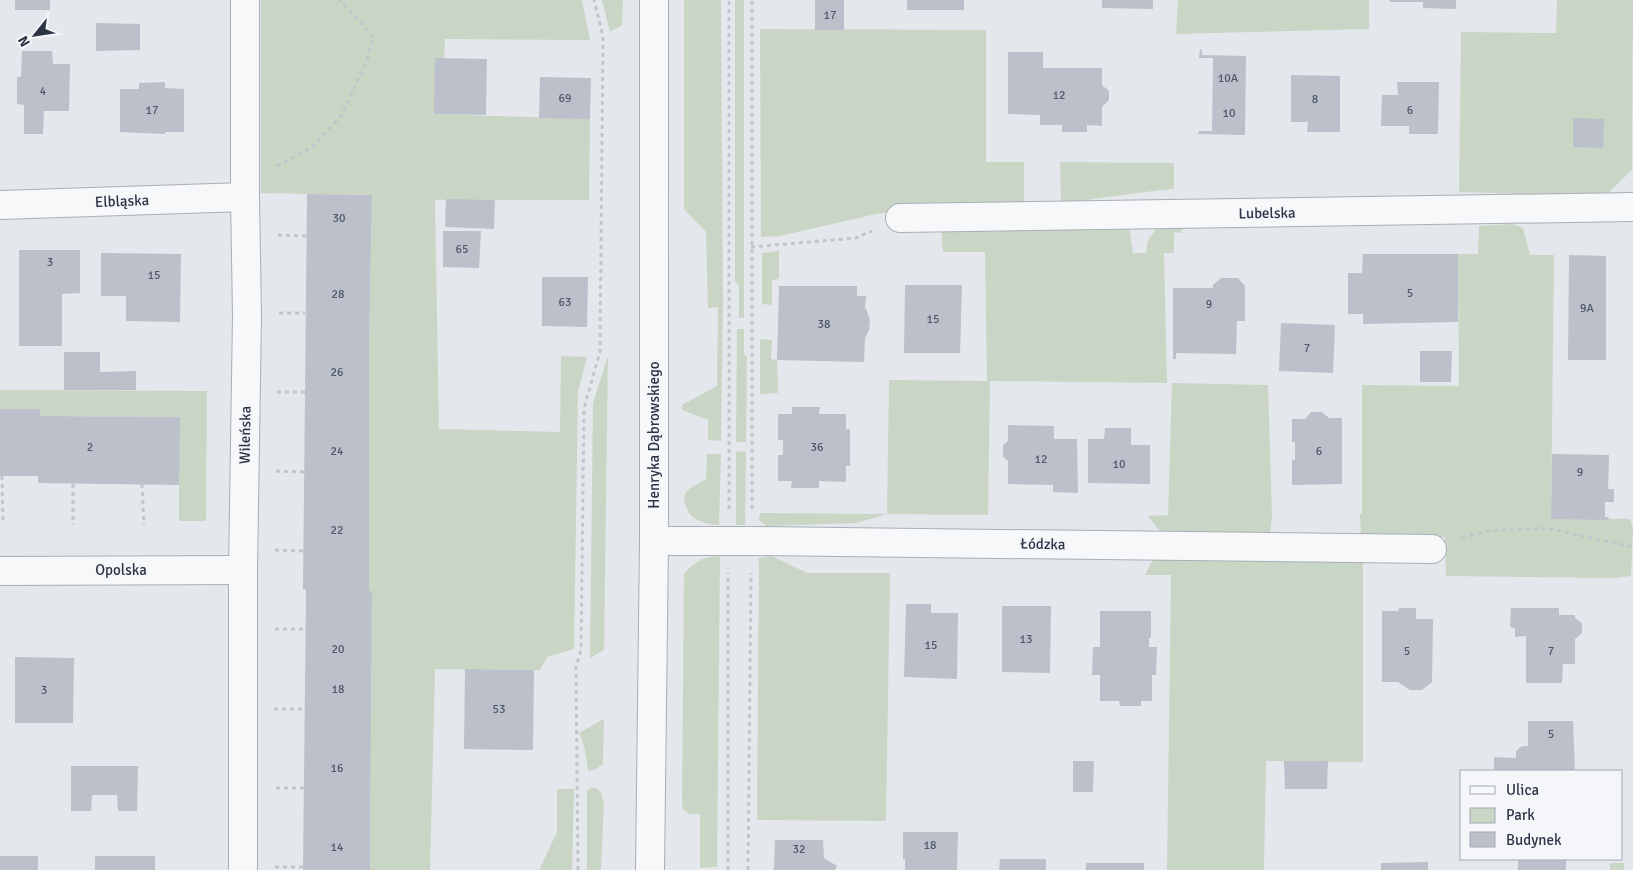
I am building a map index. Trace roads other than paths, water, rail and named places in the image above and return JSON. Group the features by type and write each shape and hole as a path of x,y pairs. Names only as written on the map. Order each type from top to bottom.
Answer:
{"street":[{"name":"Wileńska","path":"243,870 243,570 247,316 245,0"},
{"name":"Henryka Dąbrowskiego","path":"650,870 654,541 654,0"},
{"name":"Elbląska","path":"0,205 245,189"},
{"name":"Lubelska","path":"900,218 1633,207"},
{"name":"Łódzka","path":"654,541 1432,549"},
{"name":"Opolska","path":"0,571 243,570"}]}
